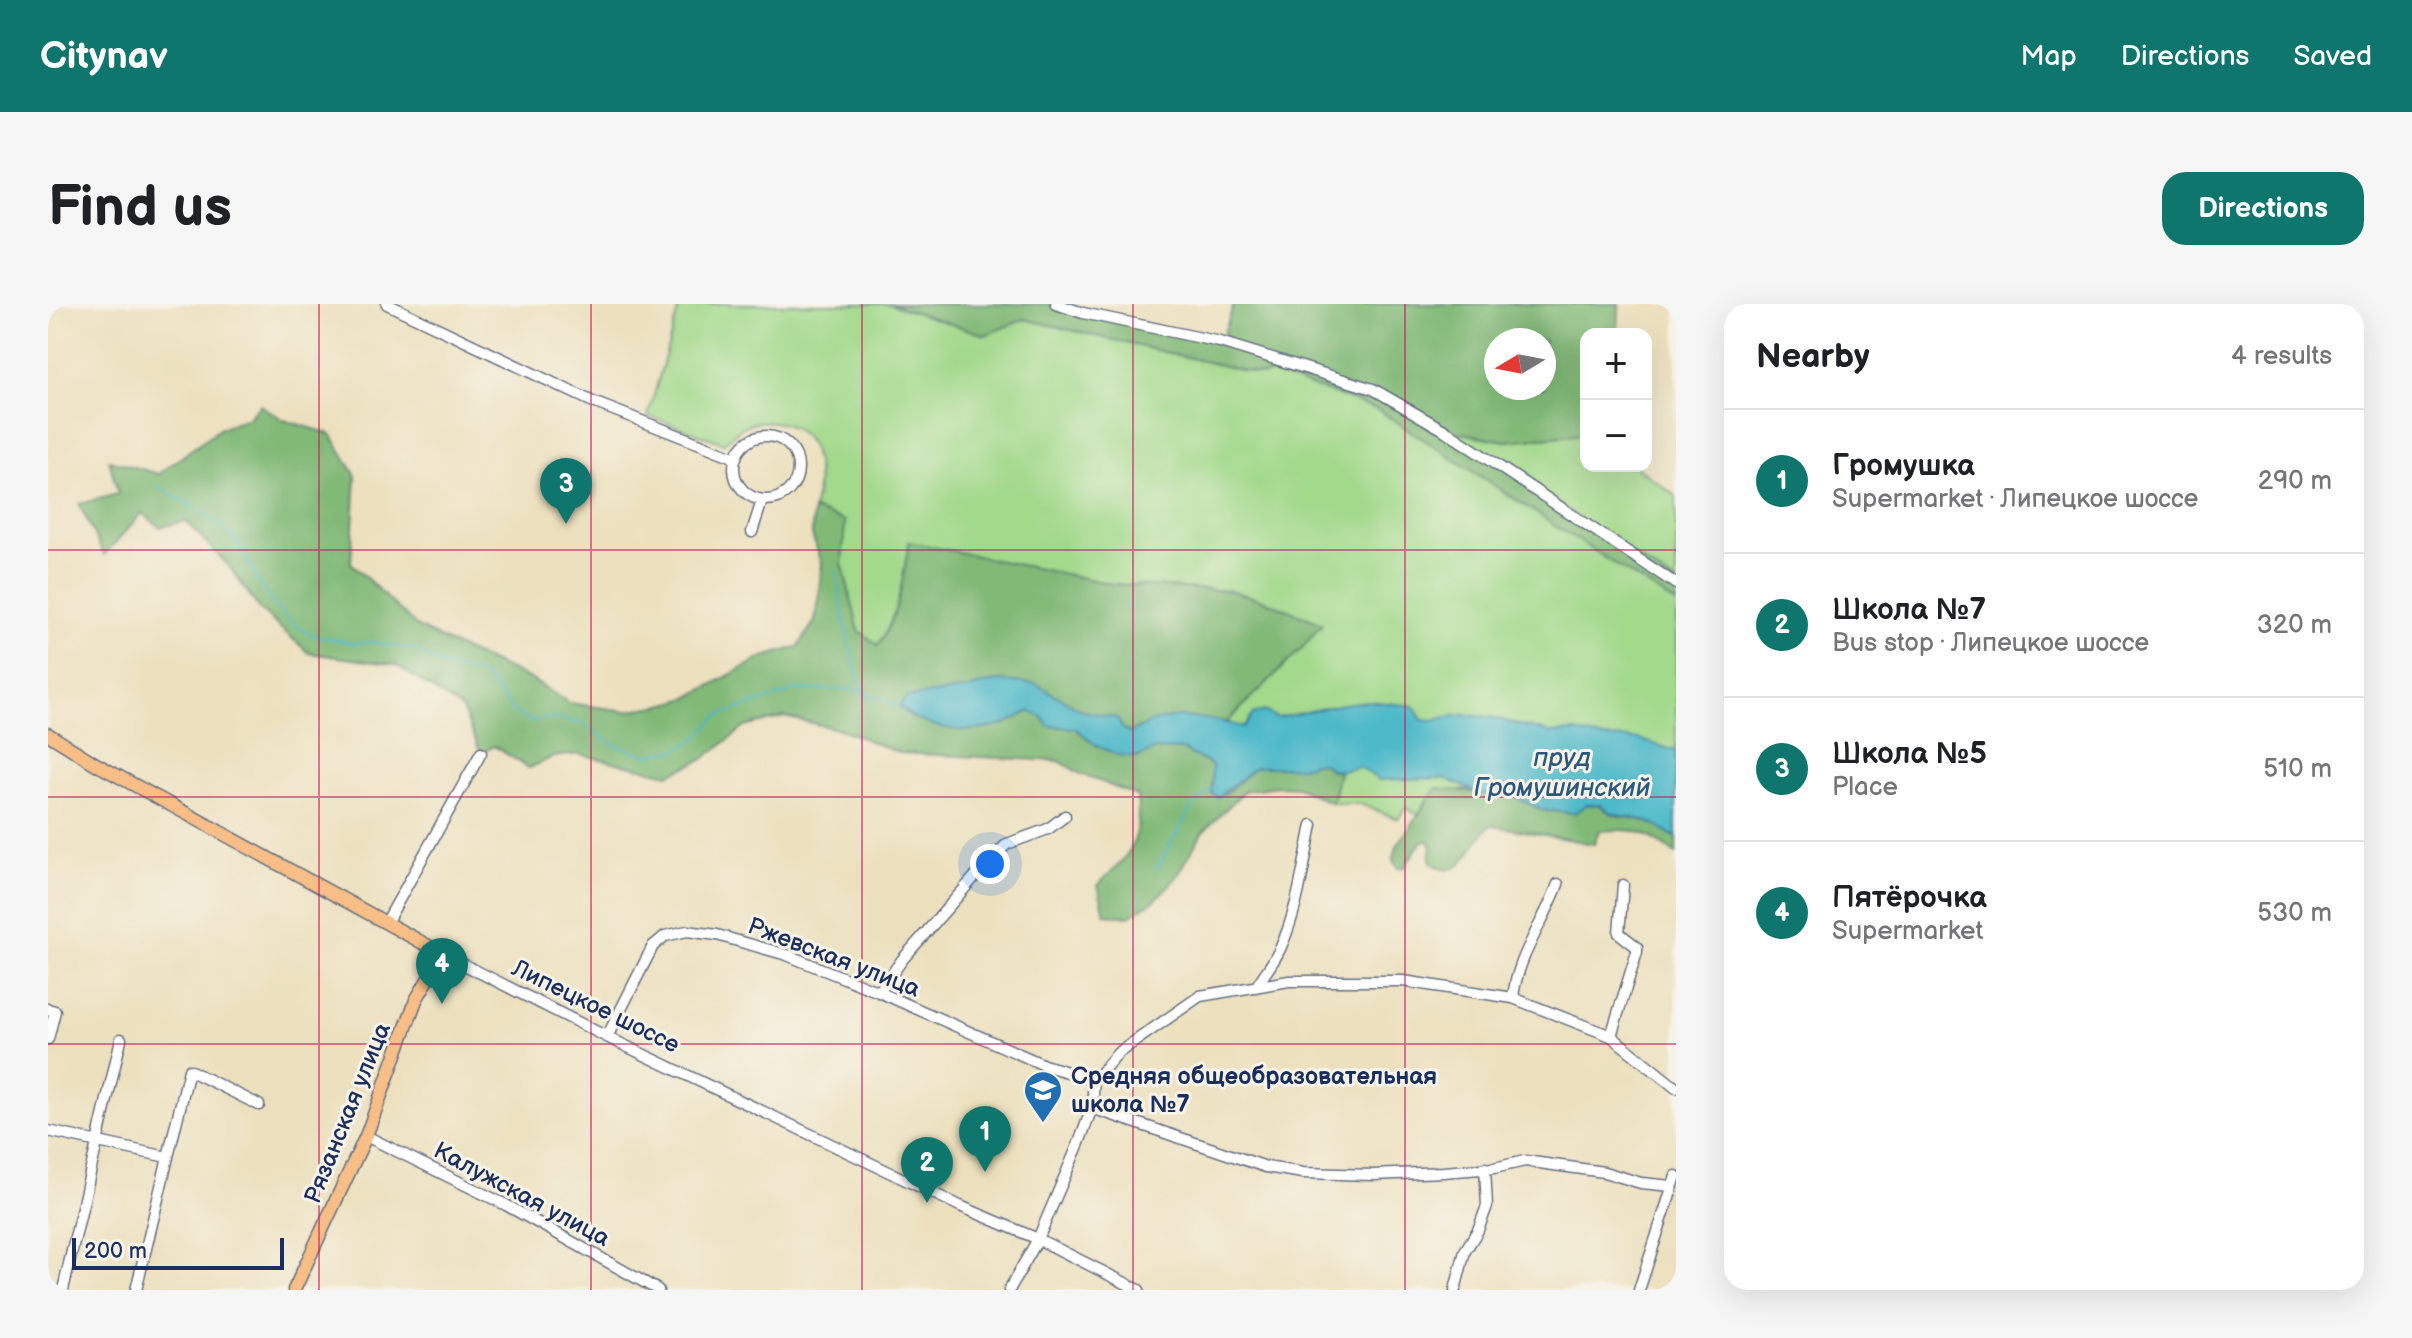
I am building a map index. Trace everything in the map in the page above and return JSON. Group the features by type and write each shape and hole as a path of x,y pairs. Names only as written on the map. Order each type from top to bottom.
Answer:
{"main road":[{"name":"Липецкое шоссе","path":"48,734 96,764 443,954"},
{"name":"Рязанская улица","path":"294,1290 366,1136 416,1000 443,954"}],"street":[{"path":"387,304 593,402 736,458"},
{"path":"1056,304 1083,313 1220,342 1373,389 1444,430 1676,584"},
{"path":"762,436 780,439 793,451 799,468 794,485 780,498 762,501 750,497 738,485 734,469 736,458 746,443 762,436"},
{"path":"752,532 762,501"},
{"path":"386,923 481,753"},
{"path":"879,992 902,960 1007,844 1048,829 1065,816"},
{"path":"1256,987 1279,951 1292,917 1312,825"},
{"path":"1513,998 1521,960 1553,900 1558,884"},
{"path":"1611,1036 1637,952 1637,947 1619,933 1623,885"},
{"name":"Ржевская улица","path":"607,1037 653,946 665,936 687,931 717,935 787,955 1044,1065 1094,1080"},
{"name":"Липецкое шоссе","path":"443,954 607,1037 960,1206 1038,1239 1139,1290"},
{"path":"1009,1290 1038,1239 1092,1108 1094,1080 1118,1053 1200,996 1289,981 1403,981 1513,998 1611,1036 1676,1088"},
{"path":"48,1039 51,1010"},
{"path":"63,1290 121,1039"},
{"path":"136,1290 189,1070 259,1105"},
{"path":"1092,1108 1278,1169 1303,1173 1373,1175 1485,1168 1525,1161 1604,1172 1641,1183 1674,1181 1639,1290"},
{"path":"48,1131 167,1157"},
{"name":"Калужская улица","path":"366,1136 506,1205 658,1290"},
{"path":"1455,1290 1465,1251 1478,1230 1487,1206 1485,1168"}],"green space":[{"path":"680,304 890,304 985,335 1024,319 1262,375 1273,373 1377,409 1676,604 1676,837 1471,790 1437,788 1419,815 1405,808 1398,819 1360,804 1332,803 1339,772 1227,722 1302,648 1321,624 1269,602 1232,591 1112,584 909,543 895,609 878,645 859,631 842,563 845,521 813,510 817,470 811,446 804,436 780,423 761,422 743,427 724,443 648,416"},
{"path":"890,304 1056,304 1221,341 1234,304 1619,304 1618,328 1580,328 1580,435 1505,441 1447,430 1676,584 1676,604 1377,409 1273,373 1262,375 1025,319 985,335"},
{"path":"260,405 284,420 331,434 356,476 351,563 416,626 530,679 569,703 626,711 663,705 688,698 761,658 798,647 815,621 819,598 822,563 812,535 813,510 845,521 842,563 859,631 878,645 895,609 909,542 1112,584 1232,591 1269,602 1322,624 1227,722 1174,718 1152,722 1129,733 1117,718 1083,711 1036,684 997,681 968,689 906,698 899,707 911,717 928,723 1003,725 1030,711 1050,726 1075,728 1097,746 1138,757 1156,749 1183,750 1212,765 1225,794 1255,767 1302,767 1323,763 1339,772 1332,803 1298,787 1277,786 1244,791 1202,833 1177,877 1156,899 1130,916 1105,914 1098,885 1119,864 1136,837 1137,796 1081,774 1059,761 899,753 843,730 784,717 745,727 702,760 669,774 578,754 553,757 529,768 494,746 481,753 462,709 396,665 309,653 260,610 228,565 186,521 160,527 142,513 104,555 79,504 118,494 109,460 159,474 219,429 247,419"},
{"path":"1444,430 1505,441 1580,435 1580,472 1643,472 1676,496 1676,584"},
{"path":"1437,788 1517,797 1542,810 1574,813 1586,805 1600,805 1616,815 1652,823 1676,837 1676,854 1648,836 1633,831 1599,831 1594,844 1491,825 1458,866 1440,868 1430,860 1432,847 1429,841 1422,841 1404,867 1398,868 1393,861 1397,846"}],"water":[{"name":"пруд Громушинский","path":"997,681 1036,684 1083,711 1117,718 1129,733 1164,719 1187,717 1244,727 1253,714 1265,711 1277,718 1368,701 1414,706 1422,720 1434,721 1464,715 1491,717 1550,733 1577,732 1600,738 1639,739 1676,751 1676,837 1651,823 1616,814 1600,805 1586,805 1574,813 1541,810 1517,797 1481,794 1444,778 1379,780 1359,767 1335,770 1323,763 1302,767 1255,767 1218,797 1212,794 1212,765 1183,750 1156,749 1138,757 1118,755 1097,746 1075,728 1049,726 1042,717 1031,711 1002,725 962,730 934,726 899,706 906,698 968,689"}],"waterway":[{"path":"154,486 189,504 239,544 259,584 297,627 313,635 352,643 373,642 412,649 442,665 484,676 514,712 531,721 552,718 584,724 612,743 644,755 676,750 698,738 718,716 796,690 853,689 899,706"},
{"path":"836,570 846,633 862,693"},
{"path":"1157,869 1192,806 1211,790"}],"place":[{"name":"Школа №5","path":"566,524"},
{"name":"Пятёрочка","path":"442,1004"},
{"name":"Средняя общеобразовательная школа №7","path":"1043,1124"},
{"name":"Громушка","path":"985,1172"},
{"name":"Школа №7","path":"927,1203"}]}
